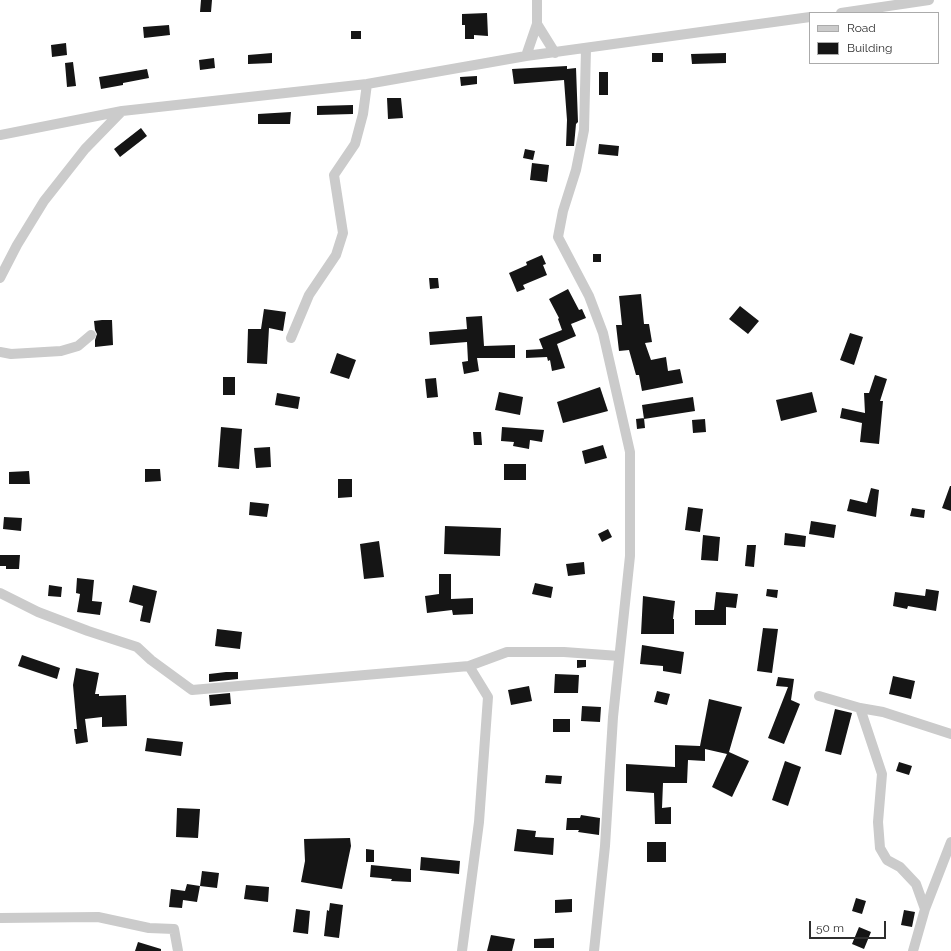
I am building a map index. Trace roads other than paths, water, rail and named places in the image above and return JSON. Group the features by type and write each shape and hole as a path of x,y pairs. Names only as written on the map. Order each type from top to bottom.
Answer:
{"street":[{"path":"526,56 537,24 537,0"},
{"path":"848,12 929,0"},
{"path":"0,135 122,111 367,84 526,56 586,49 809,17"},
{"path":"537,24 555,53"},
{"path":"586,49 584,130 576,170 558,237 589,296 603,333 630,452 630,556 613,717 605,846 594,951"},
{"path":"291,338 309,295 336,255 343,233 334,176 355,144 363,114 367,84"},
{"path":"0,278 17,245 44,201 85,149 122,111"},
{"path":"0,352 11,354 61,350 78,346 91,335"},
{"path":"0,593 45,614 137,647 151,660 192,690 469,666 507,652 564,652 619,656"},
{"path":"462,951 478,822 488,697 469,666"},
{"path":"819,696 860,708 883,712 951,734"},
{"path":"860,708 882,774 878,822 880,848 887,860 900,867 916,884 925,909"},
{"path":"913,951 925,909 951,842"},
{"path":"0,918 98,917 149,928 174,930 178,951"}]}
